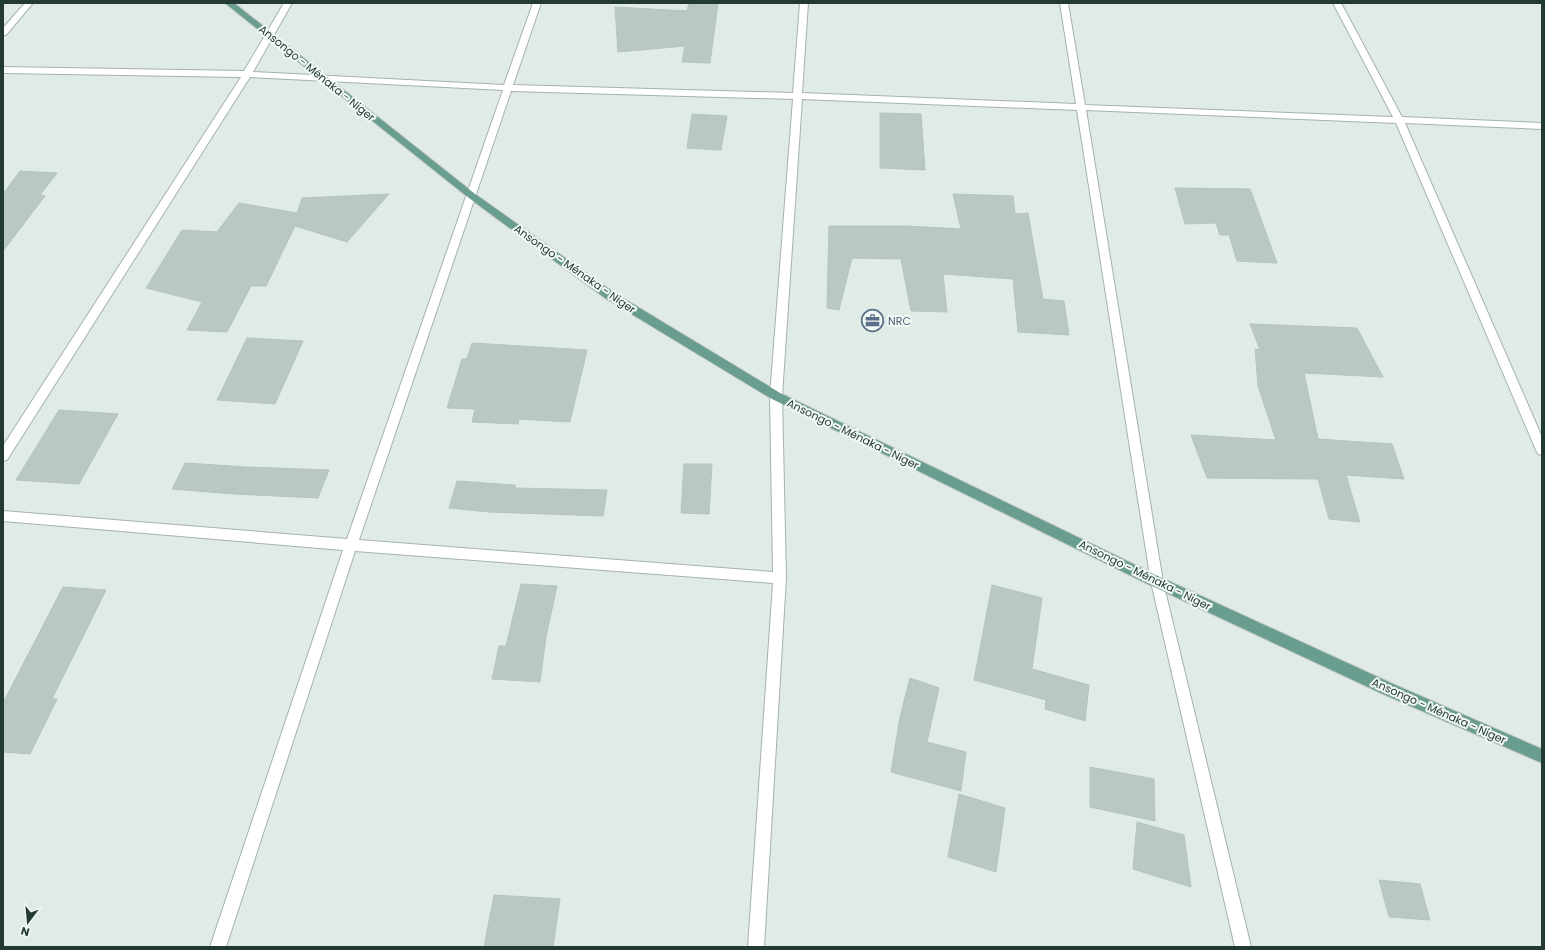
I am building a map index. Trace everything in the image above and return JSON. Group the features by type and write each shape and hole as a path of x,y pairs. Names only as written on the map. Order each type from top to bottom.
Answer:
{"main road":[{"name":"Ansongo - Ménaka - Niger","path":"229,3 472,196 609,295 776,396 1157,582 1388,689 1542,756"}],"street":[{"path":"3,33 30,3"},
{"path":"3,456 247,74 288,3"},
{"path":"218,947 351,545 537,3"},
{"path":"756,947 780,578 776,396 796,96 804,3"},
{"path":"1064,3 1157,582 1243,947"},
{"path":"1336,3 1399,120 1542,450"},
{"path":"3,70 247,74 508,88 796,96 1542,126"},
{"path":"3,516 351,545 780,578"}],"building":[{"path":"689,3 718,3 710,63 682,62 685,46 618,52 615,7 687,11"},
{"path":"880,113 921,114 925,170 880,168"},
{"path":"692,114 727,116 721,150 687,148"},
{"path":"20,171 57,173 40,195 45,196 3,251 3,194"},
{"path":"1175,188 1250,189 1277,263 1237,261 1229,235 1220,235 1216,223 1185,224"},
{"path":"389,194 347,242 295,226 266,286 251,286 227,332 187,330 202,302 146,288 182,230 217,232 239,203 297,213 302,198"},
{"path":"953,194 1013,196 1015,214 1028,213 1043,299 1064,301 1069,335 1018,332 1013,279 943,274 947,312 911,311 901,259 852,258 839,310 827,308 829,226 907,226 961,229"},
{"path":"1250,324 1357,328 1383,377 1304,373 1318,439 1392,444 1404,479 1346,475 1360,522 1329,519 1318,479 1207,478 1191,435 1276,440 1258,386 1255,349 1260,350"},
{"path":"247,338 303,341 275,404 217,400"},
{"path":"472,343 587,350 570,422 519,419 518,424 472,422 475,409 447,408 462,359 467,359"},
{"path":"59,410 118,414 79,484 16,480"},
{"path":"185,463 329,470 318,498 172,489"},
{"path":"684,464 712,464 709,514 681,513"},
{"path":"457,481 515,485 515,488 607,490 603,516 489,512 449,508"},
{"path":"521,584 557,586 546,637 540,682 492,679 499,646 506,646"},
{"path":"992,585 1042,598 1032,669 1089,685 1085,721 1045,709 1046,700 974,680"},
{"path":"63,587 106,590 52,699 57,699 30,754 3,752 3,703"},
{"path":"910,678 939,688 927,742 966,752 961,791 891,772 900,717"},
{"path":"1090,767 1154,779 1155,821 1090,807"},
{"path":"959,794 1005,808 996,872 948,857"},
{"path":"1137,822 1184,835 1191,887 1133,869"},
{"path":"1379,880 1420,884 1430,920 1389,917"},
{"path":"494,895 560,899 553,947 484,947"}],"place":[{"name":"NRC","path":"873,321"}]}
